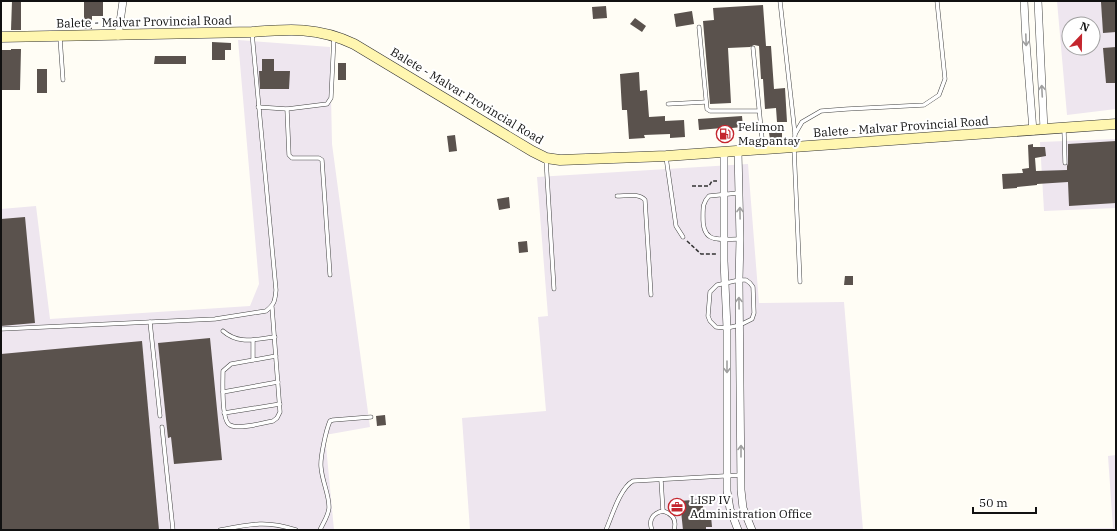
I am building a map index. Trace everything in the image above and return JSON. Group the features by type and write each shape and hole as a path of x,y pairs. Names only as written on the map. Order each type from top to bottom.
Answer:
{"main road":[{"name":"Balete - Malvar Provincial Road","path":"1,38 252,32 292,29 334,36 354,44 532,151 546,158 560,160 666,156 794,148 1116,124"}],"street":[{"path":"118,36 122,1"},
{"path":"1024,1 1033,131"},
{"path":"1038,1 1044,130"},
{"path":"738,151 740,193 739,280 741,475 743,508 752,530"},
{"path":"724,152 724,254 727,328 727,477 730,509 738,530"}],"lane":[{"path":"780,1 795,134 794,148 800,282"},
{"path":"795,134 802,122 821,111 924,105 939,95 945,79 937,1"},
{"path":"699,27 707,109 710,111 759,110"},
{"path":"252,32 276,290 275,300 272,307 275,337 280,412 277,418 273,421 238,427 230,426 226,422 224,413 223,371 231,364 276,356"},
{"path":"60,36 63,80"},
{"path":"258,107 288,109 327,104 330,102 334,36"},
{"path":"753,48 763,149"},
{"path":"668,104 706,102"},
{"path":"288,109 289,155 292,158 318,158 322,160 330,276"},
{"path":"1064,128 1065,163"},
{"path":"666,156 676,226 683,237"},
{"path":"546,158 554,289"},
{"path":"740,193 709,196 703,205 702,227 704,232 711,238 740,239"},
{"path":"617,196 638,196 645,200 651,295"},
{"path":"739,280 746,280 753,287 754,313 752,318 740,326 727,328 716,327 710,321 708,316 710,292 717,285 739,280"},
{"path":"1,329 215,319 266,311 272,307"},
{"path":"150,322 160,416"},
{"path":"223,331 228,336 236,340 253,340 275,337"},
{"path":"252,360 253,340"},
{"path":"223,392 278,382"},
{"path":"224,413 280,404"},
{"path":"320,530 326,519 329,508 320,465 330,422 333,420 371,417"},
{"path":"162,427 173,530"},
{"path":"606,530 623,492 628,484 633,481 727,477 741,475"},
{"path":"661,480 663,511"},
{"path":"652,530 650,524 651,519 654,515 663,511 672,515 675,520 676,524 674,530"},
{"path":"220,530 260,523 281,525 296,530"}],"path":[{"path":"692,186 709,186 712,182 724,181"},
{"path":"683,237 701,254 724,254"}],"shaded area":[{"path":"1057,1 1116,1 1116,109 1067,115 1062,56 1101,56 1101,16 1061,16 1061,47"},
{"path":"238,40 330,47 332,144 370,427 325,435 334,530 1,530 1,209 36,206 50,319 250,306 259,284"},
{"path":"1116,139 1116,208 1044,211 1040,142"},
{"path":"748,164 759,303 844,302 863,530 470,530 462,418 546,411 538,317 548,316 537,177"},
{"path":"1116,455 1116,530 975,530 1113,528 1108,456"}],"building":[{"path":"12,1 21,1 21,30 11,30"},
{"path":"84,1 103,1 103,16 92,16 92,29 82,29 82,20 84,20"},
{"path":"1116,1 1116,32 1103,33 1101,2"},
{"path":"763,5 766,46 771,46 774,89 785,88 787,122 777,122 776,108 765,109 759,46 754,45 750,47 728,48 731,103 710,104 703,21 714,20 713,8"},
{"path":"606,6 607,18 593,19 592,7"},
{"path":"692,11 694,24 676,27 674,14"},
{"path":"635,18 646,26 642,32 630,24"},
{"path":"212,42 231,43 231,50 225,50 225,60 212,60"},
{"path":"1116,47 1116,83 1106,83 1103,48"},
{"path":"21,49 20,90 1,90 1,50"},
{"path":"155,56 186,56 186,64 154,64"},
{"path":"262,59 274,59 274,71 290,71 289,89 260,89 259,71 262,71"},
{"path":"338,63 346,63 346,80 338,80"},
{"path":"37,69 47,69 47,93 37,93"},
{"path":"639,72 640,91 647,90 649,117 665,116 665,121 684,120 685,137 670,138 670,134 644,135 645,138 629,139 627,110 622,110 620,74"},
{"path":"742,116 743,127 732,128 733,138 723,139 722,128 699,130 698,119"},
{"path":"782,132 782,138 770,139 769,133"},
{"path":"455,135 457,151 449,152 447,136"},
{"path":"1116,141 1116,203 1069,206 1068,182 1037,184 1003,189 1002,174 1023,173 1022,169 1029,168 1028,145 1033,144 1033,147 1045,147 1046,156 1035,158 1036,171 1067,170 1068,144"},
{"path":"509,197 510,208 499,210 497,199"},
{"path":"25,217 35,323 1,326 1,219"},
{"path":"527,241 528,252 519,253 518,242"},
{"path":"845,276 853,276 853,285 844,285"},
{"path":"210,338 222,460 174,464 171,437 168,438 158,343"},
{"path":"142,341 159,530 1,530 1,354"},
{"path":"385,415 386,425 377,426 376,416"},
{"path":"703,499 703,510 705,510 706,517 711,516 712,527 706,527 706,530 683,530 680,501"}],"place":[{"name":"Felimon Magpantay","path":"725,134"},
{"name":"LISP IV Administration Office","path":"677,507"}]}
